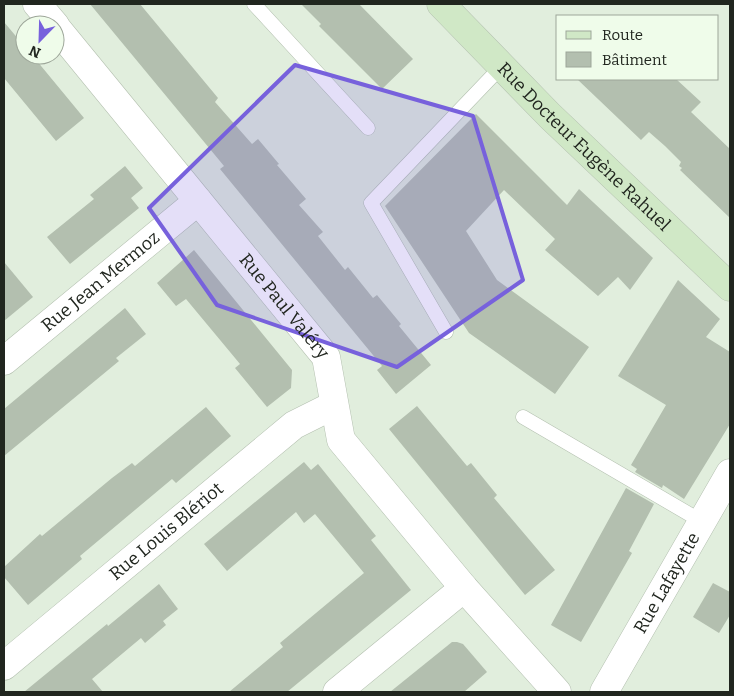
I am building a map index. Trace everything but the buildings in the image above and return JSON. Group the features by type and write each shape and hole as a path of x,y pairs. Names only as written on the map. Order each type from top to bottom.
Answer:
{"main road":[{"name":"Rue Docteur Eugène Rahuel","path":"441,4 599,164 730,287"}],"street":[{"name":"Rue Paul Valéry","path":"37,4 46,15"},
{"name":"Rue Paul Valéry","path":"65,37 326,357 341,440 464,588 557,692"},
{"name":"Rue Jean Mermoz","path":"4,361 198,201"},
{"name":"Rue Louis Blériot","path":"4,666 294,425 334,405"},
{"name":"Rue Lafayette","path":"604,692 730,473"},
{"path":"338,692 464,588"}],"lane":[{"path":"254,4 368,128"},
{"path":"446,332 371,203 501,66"},
{"path":"523,417 701,521"}],"highlighted area":[{"path":"295,65 473,116 523,280 397,367 217,305 149,208"}]}
